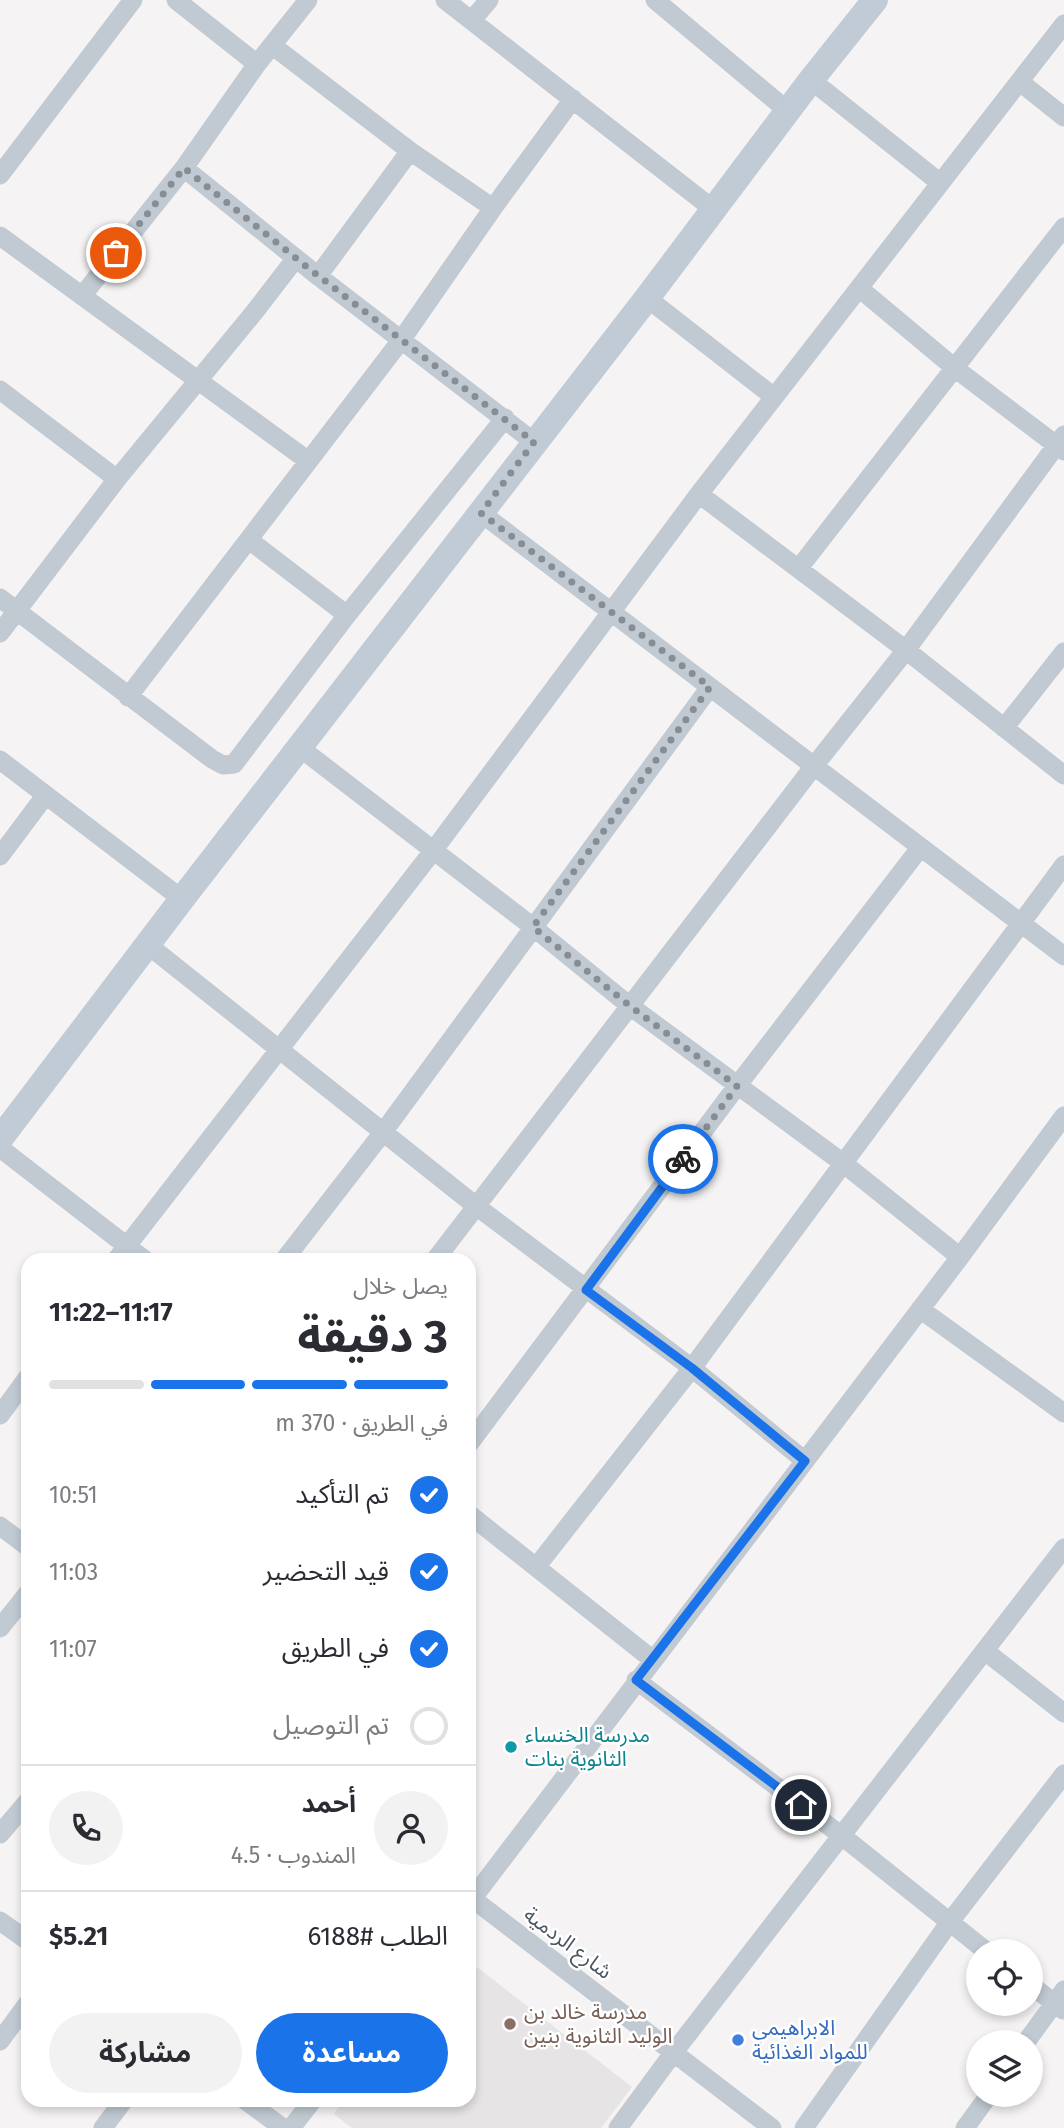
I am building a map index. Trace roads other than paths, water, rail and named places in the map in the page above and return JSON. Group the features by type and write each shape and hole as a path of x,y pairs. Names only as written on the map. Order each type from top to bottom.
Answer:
{"street":[{"path":"0,175 133,0"},
{"path":"176,0 257,64"},
{"path":"82,296 184,168 257,64 308,0"},
{"path":"445,0 713,209"},
{"path":"472,20 489,0"},
{"path":"655,0 789,112"},
{"path":"875,0 2,1136 122,1253 433,851 699,494 1064,24"},
{"path":"273,46 410,151 494,208"},
{"path":"811,80 939,182"},
{"path":"1020,82 1064,117"},
{"path":"128,697 402,339 573,99"},
{"path":"318,276 410,151"},
{"path":"184,168 318,276 534,442"},
{"path":"799,568 1064,227"},
{"path":"0,236 307,460"},
{"path":"0,633 117,479 296,258"},
{"path":"440,1253 906,650 1061,444 956,369 859,288"},
{"path":"647,298 774,397"},
{"path":"2,397 117,479"},
{"path":"0,598 212,759 223,765 234,764 347,615 505,418"},
{"path":"699,494 906,650 1064,775"},
{"path":"481,513 1064,956"},
{"path":"248,540 347,615"},
{"path":"1004,728 1064,652"},
{"path":"289,1253 384,1130 710,687"},
{"path":"299,747 533,927 630,1006 843,1163 960,1257"},
{"path":"0,760 182,899"},
{"path":"0,856 45,796"},
{"path":"476,1435 737,1086 920,848"},
{"path":"537,1566 692,1368 1064,865"},
{"path":"148,944 476,1206 692,1368 805,1461"},
{"path":"476,1891 960,1257 1064,1116"},
{"path":"920,1308 1064,1413"},
{"path":"0,1415 21,1386"},
{"path":"476,1519 653,1660"},
{"path":"0,1526 21,1542"},
{"path":"618,2128 1064,1548"},
{"path":"0,1628 21,1602"},
{"path":"985,1651 1064,1713"},
{"path":"636,1680 842,1836 970,1939"},
{"path":"804,2128 948,1923 1064,1774"},
{"path":"0,1834 21,1809"},
{"name":"شارع الردمية","path":"476,1904 772,2128"},
{"path":"0,1920 21,1936"},
{"path":"1036,2030 1061,2001 1043,1991"},
{"path":"0,2041 21,2012"},
{"path":"103,2128 119,2107"},
{"path":"254,2107 283,2128"},
{"path":"290,2128 307,2107"},
{"path":"965,2128 980,2107"}],"place":[{"name":"مدرسة الخنساء الثانوية بنات","path":"511,1747"},
{"name":"مدرسة خالد بن الوليد الثانوية بنين","path":"510,2024"},
{"name":"الابراهيمي للمواد الغذائية","path":"738,2040"}]}
